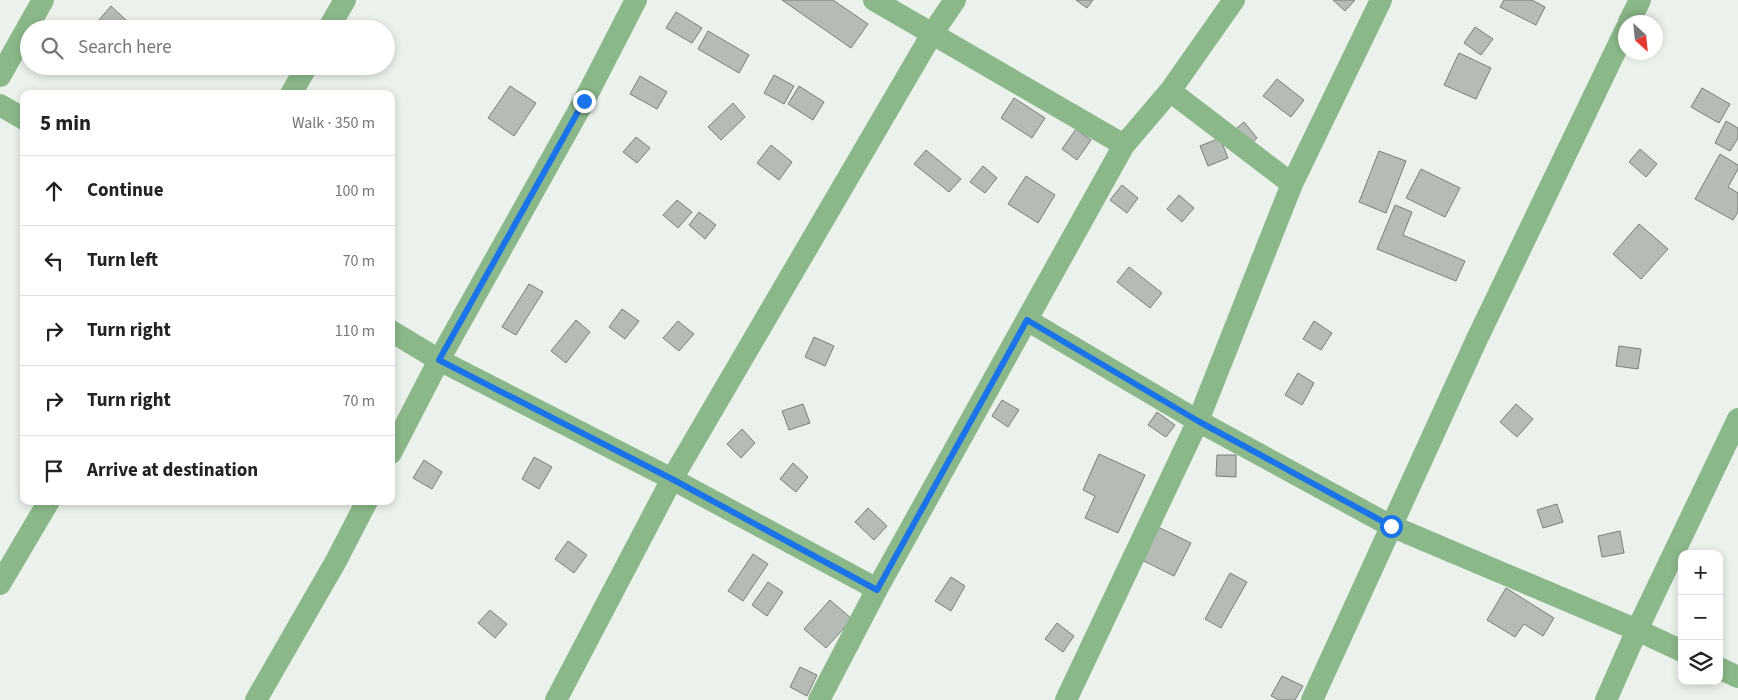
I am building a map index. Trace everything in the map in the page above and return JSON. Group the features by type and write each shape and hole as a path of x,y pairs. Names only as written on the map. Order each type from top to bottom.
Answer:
{"street":[{"path":"32,20 43,0"},
{"path":"333,20 344,0"},
{"path":"395,445 439,360 584,101 636,0"},
{"path":"874,0 1124,145"},
{"path":"556,700 672,479 932,34 955,0"},
{"path":"819,700 877,590 1124,145 1170,90 1234,0"},
{"path":"1066,700 1198,421 1292,184 1381,0"},
{"path":"1632,15 1640,0"},
{"path":"0,76 20,41"},
{"path":"1312,700 1476,340 1618,46"},
{"path":"293,90 302,75"},
{"path":"1170,90 1292,184"},
{"path":"0,106 20,117"},
{"path":"1027,320 1198,421 1391,526 1678,649"},
{"path":"395,333 439,360 672,479 877,590"},
{"path":"1606,700 1637,630 1738,419"},
{"path":"0,584 47,505"},
{"path":"256,700 336,561 365,505"},
{"path":"1723,670 1738,677"}],"building":[{"path":"782,0 833,0 868,24 851,48"},
{"path":"1076,0 1093,0 1087,8"},
{"path":"1333,0 1355,0 1345,11"},
{"path":"1504,0 1532,0 1545,7 1536,25 1500,7"},
{"path":"111,6 126,20 99,20"},
{"path":"676,12 702,28 692,43 666,28"},
{"path":"1475,27 1493,39 1481,55 1464,43"},
{"path":"708,31 749,55 739,73 698,49"},
{"path":"1459,53 1491,68 1476,99 1444,85"},
{"path":"774,75 794,86 784,104 764,93"},
{"path":"640,76 667,92 657,109 630,94"},
{"path":"1277,79 1304,100 1291,117 1263,96"},
{"path":"510,86 536,103 514,136 488,118"},
{"path":"799,86 824,102 813,120 788,104"},
{"path":"1702,88 1730,104 1719,123 1691,107"},
{"path":"1014,98 1045,118 1032,138 1001,118"},
{"path":"733,103 745,117 721,140 708,127"},
{"path":"1726,121 1738,128 1738,138 1730,151 1715,143"},
{"path":"1244,122 1257,138 1244,150 1230,134"},
{"path":"1076,129 1091,140 1077,160 1062,149"},
{"path":"636,137 650,148 637,163 623,152"},
{"path":"1220,138 1228,158 1208,166 1200,146"},
{"path":"771,145 792,162 779,180 757,163"},
{"path":"1640,149 1657,164 1646,177 1629,162"},
{"path":"926,150 961,179 949,192 914,164"},
{"path":"1379,151 1406,161 1386,213 1359,202"},
{"path":"1720,154 1738,165 1738,169 1728,187 1738,193 1738,212 1733,220 1695,199"},
{"path":"983,166 997,178 985,193 970,182"},
{"path":"1421,169 1460,188 1445,217 1406,198"},
{"path":"1026,176 1055,195 1038,223 1008,204"},
{"path":"1122,185 1138,198 1127,213 1110,200"},
{"path":"1179,195 1194,208 1182,222 1167,209"},
{"path":"677,200 692,212 678,228 663,215"},
{"path":"1395,205 1412,212 1403,235 1465,261 1456,281 1377,249"},
{"path":"699,212 716,225 705,239 689,225"},
{"path":"1639,224 1668,249 1641,279 1613,254"},
{"path":"1129,267 1162,293 1150,308 1117,282"},
{"path":"529,284 543,292 516,335 502,327"},
{"path":"622,309 639,321 625,339 609,327"},
{"path":"576,320 590,332 566,363 551,351"},
{"path":"678,321 694,334 679,351 663,338"},
{"path":"1314,321 1332,333 1321,350 1303,339"},
{"path":"814,337 834,346 825,366 805,357"},
{"path":"1619,346 1641,349 1638,369 1616,366"},
{"path":"1298,373 1314,383 1302,405 1285,395"},
{"path":"1002,400 1019,410 1008,427 992,416"},
{"path":"803,404 810,423 789,430 782,411"},
{"path":"1516,404 1533,419 1517,437 1500,422"},
{"path":"1157,412 1175,425 1166,437 1148,425"},
{"path":"742,429 755,443 741,458 727,444"},
{"path":"1099,454 1145,475 1118,533 1085,518 1095,496 1083,490"},
{"path":"1217,455 1236,455 1236,477 1216,476"},
{"path":"534,457 552,467 539,489 522,479"},
{"path":"424,460 442,472 432,489 413,478"},
{"path":"793,463 808,477 796,492 780,479"},
{"path":"1557,504 1563,522 1543,528 1537,510"},
{"path":"868,508 887,526 874,540 855,522"},
{"path":"1156,526 1191,543 1174,576 1140,559"},
{"path":"1620,531 1624,553 1602,557 1598,536"},
{"path":"568,541 587,555 574,573 555,559"},
{"path":"753,554 768,564 743,601 728,591"},
{"path":"1230,573 1247,582 1221,628 1205,619"},
{"path":"951,577 965,586 951,611 935,601"},
{"path":"768,582 783,592 767,616 752,605"},
{"path":"1506,588 1554,618 1543,636 1524,624 1515,637 1487,620"},
{"path":"830,600 852,619 826,648 804,629"},
{"path":"490,610 507,624 495,638 478,623"},
{"path":"1057,623 1074,636 1063,652 1045,639"},
{"path":"800,667 817,675 807,696 790,687"},
{"path":"1282,676 1303,686 1295,700 1279,700 1271,696"}],"route":[{"path":"584,101 439,360 672,479 877,590 1027,320 1198,421 1391,526"}]}
